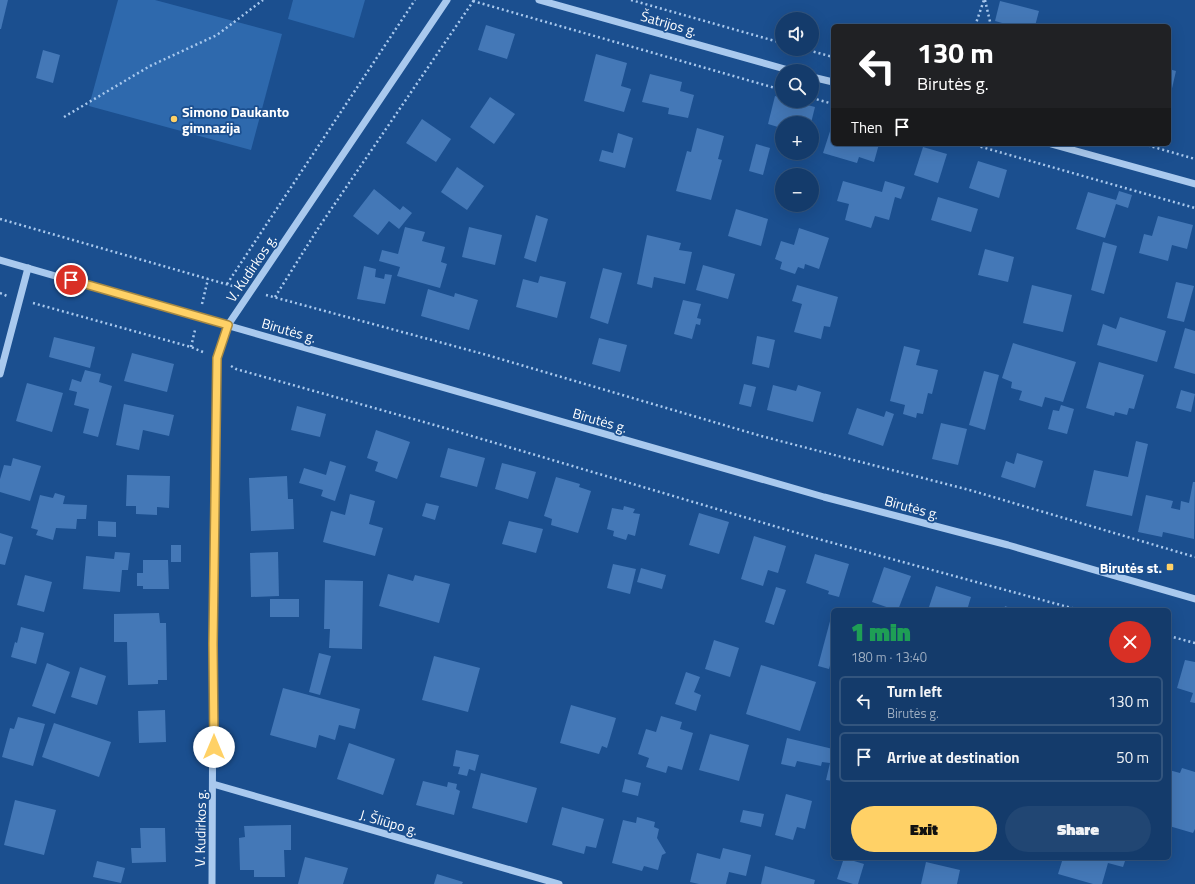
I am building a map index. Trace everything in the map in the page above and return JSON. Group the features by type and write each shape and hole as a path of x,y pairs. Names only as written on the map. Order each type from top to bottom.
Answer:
{"street":[{"name":"V. Kudirkos g.","path":"212,884 217,358 228,325 447,0"},
{"name":"Šatrijos g.","path":"539,0 775,66"},
{"path":"819,78 831,81"},
{"path":"1058,146 1195,184"},
{"name":"Birutės g.","path":"0,260 824,497 1008,545 1195,599"},
{"path":"0,374 28,268"},
{"name":"J. Šliūpo g.","path":"213,784 559,884"}],"path":[{"path":"64,117 150,66 217,35 263,0"},
{"path":"227,284 415,0"},
{"path":"275,297 319,227 473,0 775,88"},
{"path":"631,0 775,41"},
{"path":"976,24 984,0"},
{"path":"984,0 990,24"},
{"path":"819,53 831,56"},
{"path":"819,100 831,103"},
{"path":"978,146 1195,208"},
{"path":"1150,146 1195,158"},
{"path":"0,219 251,292 275,297 487,355 761,436 973,491 1195,557"},
{"path":"0,294 191,347 217,358 236,369 438,426 811,537 1072,608"},
{"path":"1171,637 1195,643"}],"shaded area":[{"path":"118,0 155,0 282,34 251,150 89,106"},
{"path":"293,0 365,0 354,38 288,19"}],"building":[{"path":"0,0 8,0 1,29 0,29"},
{"path":"1000,1 1039,11 1036,24 1006,24 995,21"},
{"path":"486,25 515,34 507,59 478,50"},
{"path":"43,50 60,55 53,83 36,78"},
{"path":"596,54 627,63 621,86 631,89 624,112 584,101"},
{"path":"1171,70 1176,71 1171,93"},
{"path":"650,74 682,82 680,91 694,95 688,118 668,114 669,108 642,102"},
{"path":"775,96 775,108 815,108 813,116 775,116 775,126 768,124"},
{"path":"490,97 515,114 494,144 470,127"},
{"path":"422,119 451,139 436,162 406,143"},
{"path":"697,128 724,136 718,159 722,160 711,200 676,191 687,151 691,152"},
{"path":"831,128 831,146 878,146 874,162 859,157 857,163 823,153"},
{"path":"618,133 633,138 625,168 599,161 602,150 613,153"},
{"path":"756,144 770,148 763,175 749,171"},
{"path":"923,147 947,154 938,183 914,175"},
{"path":"978,161 1007,170 999,198 969,188"},
{"path":"457,167 484,186 467,210 441,192"},
{"path":"843,181 882,192 885,181 905,187 901,199 895,197 889,220 875,216 871,228 845,220 849,204 837,201"},
{"path":"374,189 400,210 403,206 412,213 399,229 389,221 378,235 353,216"},
{"path":"1119,191 1132,195 1128,208 1116,204 1105,238 1076,229 1088,192 1116,200"},
{"path":"938,197 978,209 971,232 931,220"},
{"path":"736,209 768,219 761,246 728,236"},
{"path":"536,215 548,219 536,262 524,258"},
{"path":"1158,216 1193,225 1187,249 1172,245 1168,261 1139,253 1144,234 1152,236"},
{"path":"405,227 425,232 422,241 445,247 441,262 447,264 440,288 397,276 400,267 379,261 382,250 398,254"},
{"path":"469,227 502,235 495,265 462,257"},
{"path":"799,228 829,238 819,269 805,264 804,269 798,267 795,274 780,269 782,262 775,259 781,241 794,245"},
{"path":"647,235 681,243 679,250 692,252 685,284 654,277 652,288 637,284"},
{"path":"1103,242 1117,246 1104,294 1091,290"},
{"path":"985,249 1014,257 1008,282 978,275"},
{"path":"703,265 735,274 728,299 696,290"},
{"path":"364,266 376,269 375,277 384,279 385,274 392,275 385,304 357,299"},
{"path":"603,268 622,273 608,324 590,318"},
{"path":"540,276 566,282 557,318 516,307 523,279 538,283"},
{"path":"1176,282 1194,286 1184,322 1167,318"},
{"path":"797,285 838,297 830,327 824,326 821,339 794,332 802,304 792,301"},
{"path":"1032,285 1072,295 1063,332 1023,323"},
{"path":"428,289 454,297 455,293 478,300 469,330 421,316"},
{"path":"683,300 701,304 697,318 701,319 700,325 696,324 692,339 674,334"},
{"path":"1120,317 1166,331 1157,362 1097,345 1103,324 1116,329"},
{"path":"1185,328 1195,331 1195,374 1174,368"},
{"path":"757,336 775,340 769,368 752,364"},
{"path":"54,337 95,347 90,368 49,357"},
{"path":"599,338 627,345 620,372 592,364"},
{"path":"1013,343 1076,362 1063,402 1045,397 1042,407 1019,400 1022,391 1011,388 1012,382 1002,378"},
{"path":"904,346 920,350 916,365 938,370 932,394 928,393 923,414 917,413 916,418 903,414 905,405 890,401"},
{"path":"132,353 174,364 167,392 124,381"},
{"path":"1099,362 1144,375 1134,409 1129,408 1127,415 1115,412 1114,416 1086,408"},
{"path":"85,370 101,374 99,382 112,386 98,437 83,433 89,409 74,405 77,392 69,390 72,379 81,382"},
{"path":"984,371 999,375 985,430 969,425"},
{"path":"27,383 63,393 52,432 16,421"},
{"path":"744,384 756,387 751,407 739,404"},
{"path":"773,385 796,391 798,385 821,392 813,422 767,410"},
{"path":"1181,390 1195,394 1191,412 1176,408"},
{"path":"124,404 174,415 169,436 143,430 139,450 116,445"},
{"path":"1061,405 1074,409 1067,434 1048,429 1053,410 1059,411"},
{"path":"297,406 326,414 320,437 291,430"},
{"path":"857,408 884,417 886,411 894,414 883,446 848,434"},
{"path":"941,423 967,429 958,465 932,459"},
{"path":"376,430 410,442 397,479 375,471 378,462 367,458"},
{"path":"1136,441 1148,444 1132,516 1086,506 1094,470 1128,477"},
{"path":"448,448 485,458 477,487 440,477"},
{"path":"1017,453 1043,461 1035,488 1001,477 1006,461 1014,464"},
{"path":"13,458 41,466 30,501 0,492 0,479 4,465 11,466"},
{"path":"330,461 346,466 335,501 321,496 323,490 299,483 304,468 326,475"},
{"path":"502,463 536,472 528,499 495,489"},
{"path":"127,475 170,476 169,508 157,507 157,515 136,514 136,506 126,506"},
{"path":"287,476 288,499 293,499 294,529 251,531 249,478"},
{"path":"556,477 580,484 579,487 591,491 578,533 551,525 552,519 544,516"},
{"path":"1193,482 1195,482 1194,539 1163,532 1162,537 1138,532 1146,495 1173,501 1171,508 1180,510 1181,501 1189,503"},
{"path":"55,493 65,496 63,504 87,505 86,519 77,519 76,529 56,528 53,540 36,535 38,530 31,528 40,495 53,498"},
{"path":"350,494 375,501 369,524 383,528 375,556 323,542 331,511 345,515"},
{"path":"426,503 439,506 435,520 422,516"},
{"path":"624,506 635,509 633,513 640,514 635,536 628,534 626,540 613,536 614,531 607,529 612,508 623,510"},
{"path":"699,513 729,522 719,554 689,545"},
{"path":"98,521 116,522 116,537 98,536"},
{"path":"509,521 543,529 536,553 502,544"},
{"path":"0,533 13,537 5,565 0,564"},
{"path":"754,536 786,546 778,573 768,570 763,586 741,579"},
{"path":"171,545 181,545 181,562 171,562"},
{"path":"115,552 130,553 128,570 122,570 120,592 83,589 86,556 114,559"},
{"path":"278,552 279,596 251,597 250,553"},
{"path":"815,554 849,564 839,597 828,594 829,591 806,583"},
{"path":"143,560 168,560 169,589 143,589 143,586 137,586 137,573 143,573"},
{"path":"613,564 636,569 630,594 607,588"},
{"path":"884,567 911,576 899,608 889,608 872,602"},
{"path":"641,568 666,575 662,589 637,582"},
{"path":"388,574 413,581 415,575 450,584 439,623 379,606"},
{"path":"25,575 52,582 44,612 17,605"},
{"path":"325,580 363,581 362,649 329,648 330,629 324,629"},
{"path":"936,586 971,597 968,608 929,607"},
{"path":"776,587 786,590 774,625 765,622"},
{"path":"270,599 299,599 299,617 270,617"},
{"path":"159,613 160,623 166,623 167,680 158,680 158,684 128,685 127,642 114,642 114,614"},
{"path":"831,617 831,662 829,669 818,666"},
{"path":"21,627 44,633 36,664 11,657 15,642 17,643"},
{"path":"714,640 739,648 730,677 705,669"},
{"path":"319,653 331,656 320,695 309,692"},
{"path":"434,656 480,668 468,712 422,700"},
{"path":"1185,660 1195,662 1195,703 1190,702 1193,693 1177,688"},
{"path":"47,663 70,672 55,714 32,706"},
{"path":"761,665 816,682 800,731 746,714"},
{"path":"80,667 106,676 97,705 71,697"},
{"path":"686,672 700,677 694,692 701,695 696,711 675,704"},
{"path":"283,688 360,709 355,729 339,725 335,740 319,735 316,748 270,735"},
{"path":"571,705 616,718 607,748 602,746 599,754 560,743"},
{"path":"165,710 166,742 139,743 138,711"},
{"path":"661,716 682,722 680,729 693,733 682,770 668,766 666,773 646,767 649,758 638,754 646,729 656,732"},
{"path":"18,717 45,724 33,766 2,757 10,728 14,729"},
{"path":"54,723 111,742 99,777 42,757"},
{"path":"710,734 749,745 739,781 699,770"},
{"path":"787,738 831,749 831,781 826,780 830,763 822,762 821,766 797,761 795,767 781,764"},
{"path":"349,743 395,759 383,795 337,779"},
{"path":"456,750 479,755 475,771 469,769 467,776 458,774 460,767 453,766"},
{"path":"1182,768 1195,772 1195,829 1193,833 1171,827 1171,771 1180,773"},
{"path":"481,773 537,788 527,823 472,808"},
{"path":"625,779 641,783 638,796 622,792"},
{"path":"423,781 447,787 448,782 457,784 456,789 460,791 454,815 416,805"},
{"path":"786,794 812,801 805,829 797,827 793,840 775,835"},
{"path":"15,800 56,810 44,855 4,845"},
{"path":"562,807 604,819 596,848 586,846 584,854 552,845"},
{"path":"743,810 764,814 761,827 740,822"},
{"path":"637,817 655,822 654,827 659,829 657,838 666,853 662,855 658,870 644,866 642,871 612,863 623,820 636,823"},
{"path":"291,825 291,850 284,850 285,877 254,877 254,870 240,870 239,838 245,837 244,826"},
{"path":"140,828 165,828 166,862 132,863 131,848 141,848"},
{"path":"723,848 751,855 746,876 729,872 726,884 699,884 690,882 697,853 720,859"},
{"path":"305,857 348,868 343,884 298,884"},
{"path":"843,860 851,860 864,864 858,884 837,879"},
{"path":"1062,860 1125,860 1123,867 1108,863 1102,884 1093,884 1058,874"},
{"path":"97,861 125,868 121,883 93,877"},
{"path":"926,862 960,870 957,884 921,884"},
{"path":"765,866 815,880 814,884 761,884"},
{"path":"437,874 463,882 462,884 434,884"}],"place":[{"name":"Simono Daukanto gimnazija","path":"174,119"},
{"name":"Birutės st.","path":"1170,567"}],"route":[{"path":"71,280 228,325 217,358 213,644 214,747"}]}
